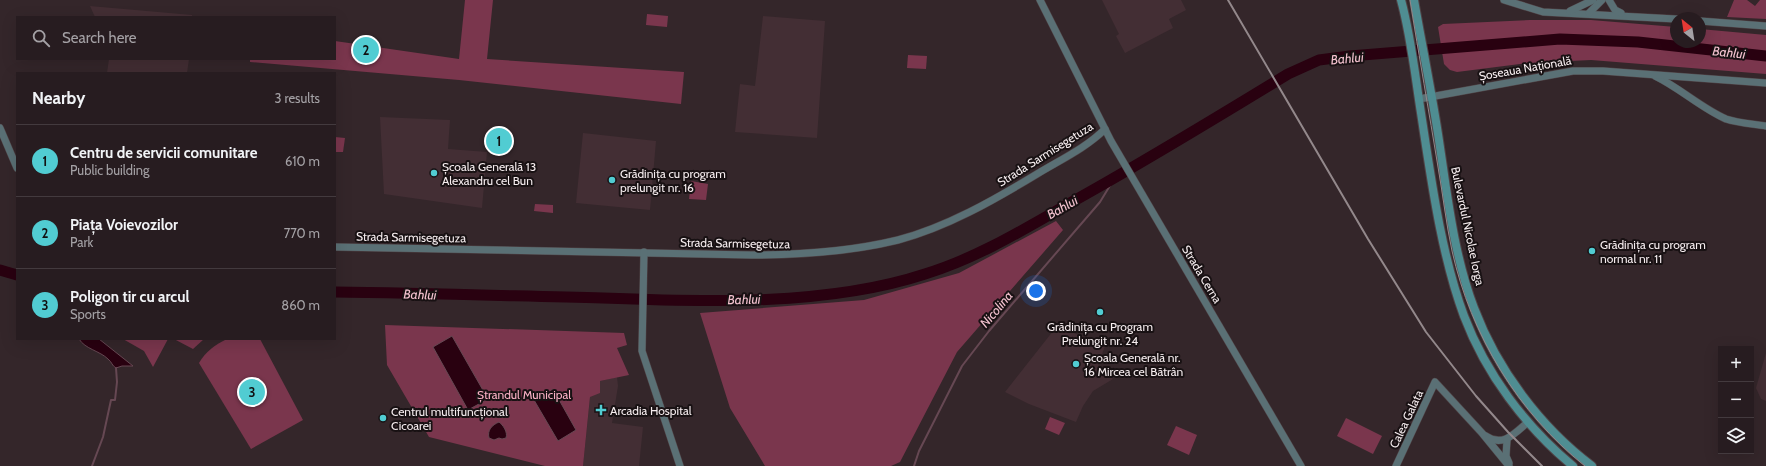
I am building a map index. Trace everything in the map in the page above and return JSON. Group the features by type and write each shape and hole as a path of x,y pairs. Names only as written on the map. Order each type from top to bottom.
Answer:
{"main road":[{"name":"Bulevardul Nicolae Iorga","path":"1401,0 1447,259 1458,298 1470,329 1491,372 1528,422 1545,441 1573,466"},
{"name":"Bulevardul Nicolae Iorga","path":"1414,0 1458,249 1474,308 1500,360 1535,412 1567,444 1592,466"}],"street":[{"name":"Strada Cerna","path":"1040,0 1111,141 1301,466"},
{"path":"1504,0 1543,12 1589,13 1670,19"},
{"path":"1565,13 1583,6 1593,0"},
{"path":"1589,13 1602,0"},
{"path":"1609,0 1615,10 1627,15"},
{"path":"1706,21 1766,26"},
{"name":"Șoseaua Națională","path":"1419,99 1573,71 1652,74 1668,82 1706,108 1728,119 1766,126"},
{"path":"1652,74 1766,83"},
{"path":"0,128 16,166"},
{"name":"Strada Sarmisegetuza","path":"336,247 793,255 842,251 900,240 951,220 1008,191 1098,137 1105,129"},
{"path":"644,252 642,350 680,466"},
{"name":"Calea Galata","path":"1396,466 1435,382 1482,433"},
{"path":"1482,433 1496,441 1507,440 1528,422"},
{"path":"1482,433 1510,466"},
{"path":"1507,440 1506,456 1510,466"}],"shaded area":[{"path":"1102,0 1181,0 1186,10 1169,19 1173,28 1125,53 1116,36 1119,34"},
{"path":"90,6 192,15 192,16 95,16"},
{"path":"763,16 825,21 817,138 735,132 740,84 755,86"},
{"path":"109,60 189,60 187,72 107,72"},
{"name":"Școala Generală 13 Alexandru cel Bun","path":"380,117 450,120 448,149 487,152 482,208 384,194"},
{"path":"583,133 656,141 650,210 576,203"},
{"path":"1057,326 1105,346 1098,365 1113,379 1093,391 1083,406 1076,422 1029,404 1005,392"},
{"path":"452,336 488,399 468,410 433,347"},
{"path":"80,340 100,340 133,366 122,366 116,368 105,356"},
{"path":"1766,353 1766,401 1761,399 1756,388"},
{"name":"Arcadia Hospital","path":"617,377 618,386 612,423 643,427 639,466 583,466 590,397 600,381"},
{"path":"553,389 576,430 558,441 534,400"},
{"path":"499,422 505,429 506,438 494,440 489,438 491,428"}],"green space":[{"path":"465,0 493,0 487,59 684,72 681,104 459,80 250,62 250,60 336,60 336,41 459,59"},
{"path":"1734,0 1747,0 1755,6 1760,0 1766,0 1766,19 1727,17"},
{"path":"647,14 668,16 667,27 646,25"},
{"path":"1530,20 1591,20 1670,27 1670,48 1706,48 1706,30 1766,35 1766,74 1591,60 1527,63 1457,72 1450,70 1444,64 1438,27 1443,24"},
{"path":"908,55 927,56 926,69 907,68"},
{"path":"336,137 345,138 343,152 336,152"},
{"path":"691,181 708,184 706,200 689,199"},
{"path":"535,204 553,205 553,213 534,211"},
{"path":"1056,221 1063,230 957,352 900,462 891,466 765,466 730,408 700,313 864,300 959,273"},
{"name":"Ștrandul Municipal","path":"385,325 624,333 627,345 617,348 629,375 600,381 600,393 590,397 583,466 545,466 429,437 387,365"},
{"path":"125,340 167,340 153,367 144,351"},
{"path":"176,340 203,340 193,349"},
{"path":"225,340 261,340 303,420 251,449 199,363 211,349"},
{"path":"1050,417 1065,423 1059,435 1045,429"},
{"path":"1346,418 1382,436 1373,454 1337,436"},
{"path":"1176,426 1197,435 1189,455 1167,445"}],"waterway":[{"name":"Bahlui","path":"336,292 724,301 766,300 848,292 925,274 981,252 1125,172 1288,74 1319,60 1350,56 1560,39 1638,42 1766,56"},
{"name":"Nicolina","path":"914,466 919,451 962,366 989,331 1100,202 1114,179"},
{"name":"Bahlui","path":"0,270 16,275"},
{"path":"92,466 103,437 111,400 115,400 117,382 116,368"}],"tram line":[{"path":"1410,0 1452,251 1460,282 1471,313 1500,370 1518,397 1561,445 1585,466"}],"railway":[{"path":"1228,0 1368,239 1426,332 1476,396 1508,432 1542,466"}],"place":[{"name":"Piața Voievozilor","path":"366,50"},
{"name":"Centru de servicii comunitare","path":"499,141"},
{"name":"Școala Generală 13 Alexandru cel Bun","path":"434,173"},
{"name":"Grădinița cu program prelungit nr. 16","path":"612,180"},
{"name":"Grădinița cu program normal nr. 11","path":"1592,251"},
{"name":"Grădinița cu Program Prelungit nr. 24","path":"1100,312"},
{"name":"Școala Generală nr. 16 Mircea cel Bătrân","path":"1076,364"},
{"name":"Poligon tir cu arcul","path":"252,392"},
{"name":"Arcadia Hospital","path":"601,410"},
{"name":"Centrul multifuncțional Cicoarei","path":"383,418"}]}
